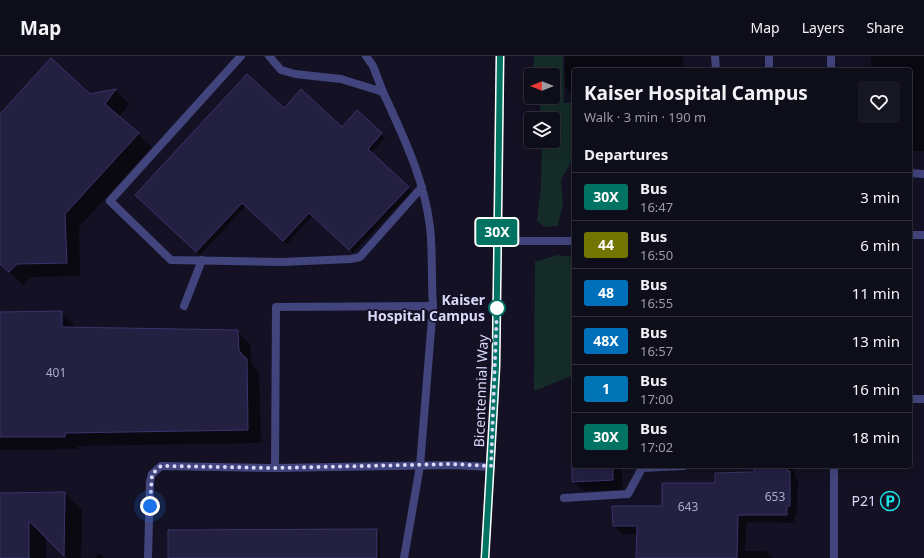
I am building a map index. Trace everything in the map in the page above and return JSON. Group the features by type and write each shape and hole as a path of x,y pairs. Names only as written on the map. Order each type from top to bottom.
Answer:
{"main road":[{"name":"Bicentennial Way","path":"485,558 496,366 500,56"}],"street":[{"path":"240,56 110,201 171,260 282,262 351,260 360,257 422,186"},
{"path":"269,56 281,70 295,74 341,79 383,92"},
{"path":"366,56 373,66 383,92 413,157 422,186 430,227 433,306 420,466 404,558"},
{"path":"715,56 716,68"},
{"path":"769,56 770,68"},
{"path":"831,56 831,68"},
{"path":"912,173 924,174"},
{"path":"912,235 924,235"},
{"path":"497,241 572,241"},
{"path":"184,306 202,260"},
{"path":"275,468 276,307 433,306"},
{"path":"912,399 924,399"},
{"path":"148,558 150,481 152,474 161,466 275,468 420,466 452,464 491,466"},
{"path":"564,498 628,494 642,468"},
{"path":"834,468 834,558"}],"green space":[{"path":"534,56 563,56 564,103 572,103 572,161 561,180 563,203 558,226 545,227 537,221 541,185 542,148 560,148 560,112 541,112 539,104 560,104 560,68 533,68"},
{"path":"557,255 572,257 572,376 534,391 535,262"}],"building":[{"path":"51,58 90,94 116,89 105,104 139,133 65,214 67,263 17,264 9,272 0,264 0,114"},
{"path":"247,74 284,108 301,89 342,127 357,110 382,133 368,149 409,187 349,250 309,213 283,241 242,203 196,252 135,195"},
{"path":"62,311 62,327 238,330 239,351 247,359 248,430 65,433 65,437 0,437 0,312"},
{"path":"572,468 613,468 613,480 572,482"},
{"path":"754,468 787,468 787,471 790,471 790,506 787,506 787,515 738,515 737,558 636,558 637,526 613,526 612,506 662,506 662,483 715,483 715,473 754,472"},
{"path":"65,492 64,556 29,521 29,558 0,558 0,493"},
{"path":"377,529 377,558 168,558 168,530"}],"bus line":[{"name":"30X","path":"485,558 496,366 500,56"}],"place":[{"name":"Kaiser Hospital Campus","path":"497,308"},
{"name":"P21","path":"890,501"}],"route":[{"path":"150,506 150,481 152,474 161,466 275,468 420,466 452,464 491,466 496,366 497,308"}]}
